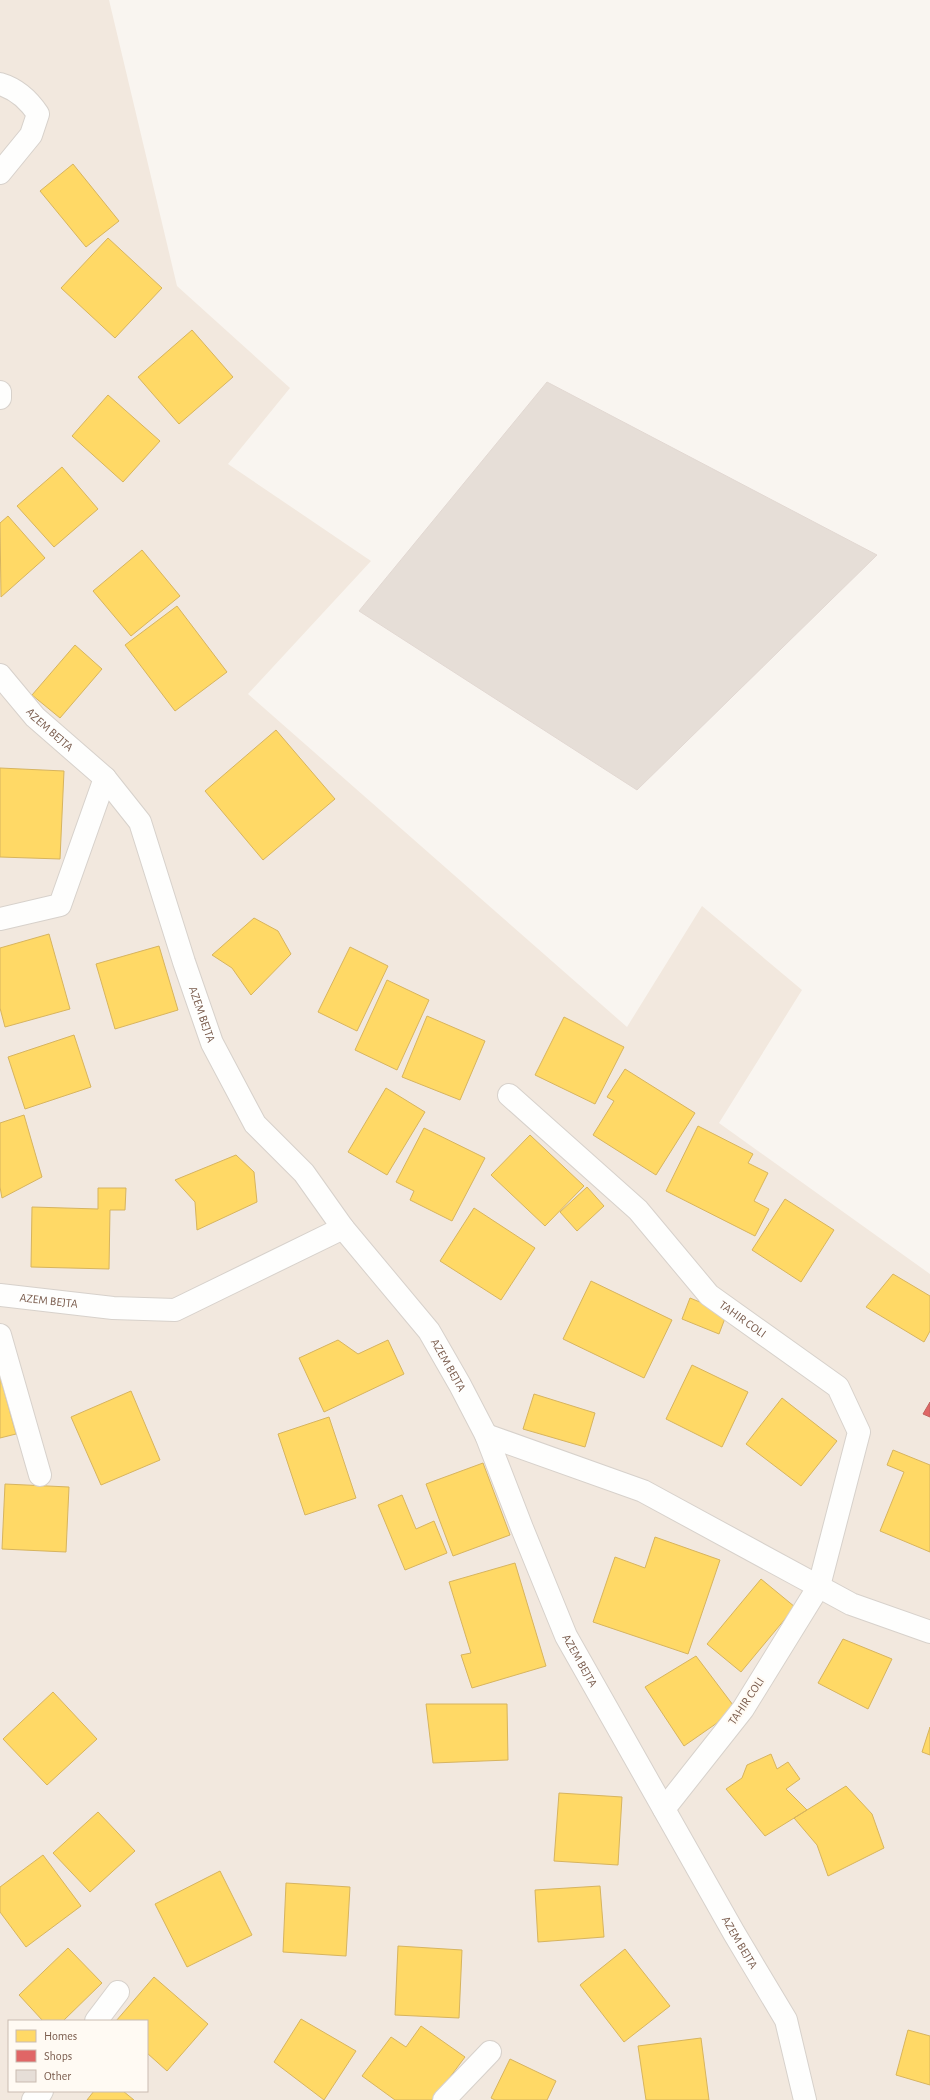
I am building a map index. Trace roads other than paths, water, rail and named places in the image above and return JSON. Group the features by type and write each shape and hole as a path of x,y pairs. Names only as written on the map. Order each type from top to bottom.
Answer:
{"street":[{"path":"0,84 15,88 32,105 38,114 31,135 0,173"},
{"path":"0,392 0,398"},
{"name":"AZEM BEJTA","path":"0,675 36,716 105,778 140,822 184,962 212,1043 255,1124 304,1173 343,1228 429,1330 486,1435 566,1636 734,1933 786,2020 805,2100"},
{"path":"0,920 60,905 105,778"},
{"name":"TAHIR COLI","path":"509,1095 638,1210 709,1294 838,1387 859,1432 819,1586 743,1709 664,1809"},
{"name":"AZEM BEJTA","path":"0,1295 113,1308 175,1310 343,1228"},
{"path":"0,1335 40,1476"},
{"path":"486,1435 643,1491 851,1604 930,1632"},
{"path":"97,2020 118,1992"},
{"path":"444,2100 490,2052"},
{"path":"32,2100 37,2098 41,2092"}]}
